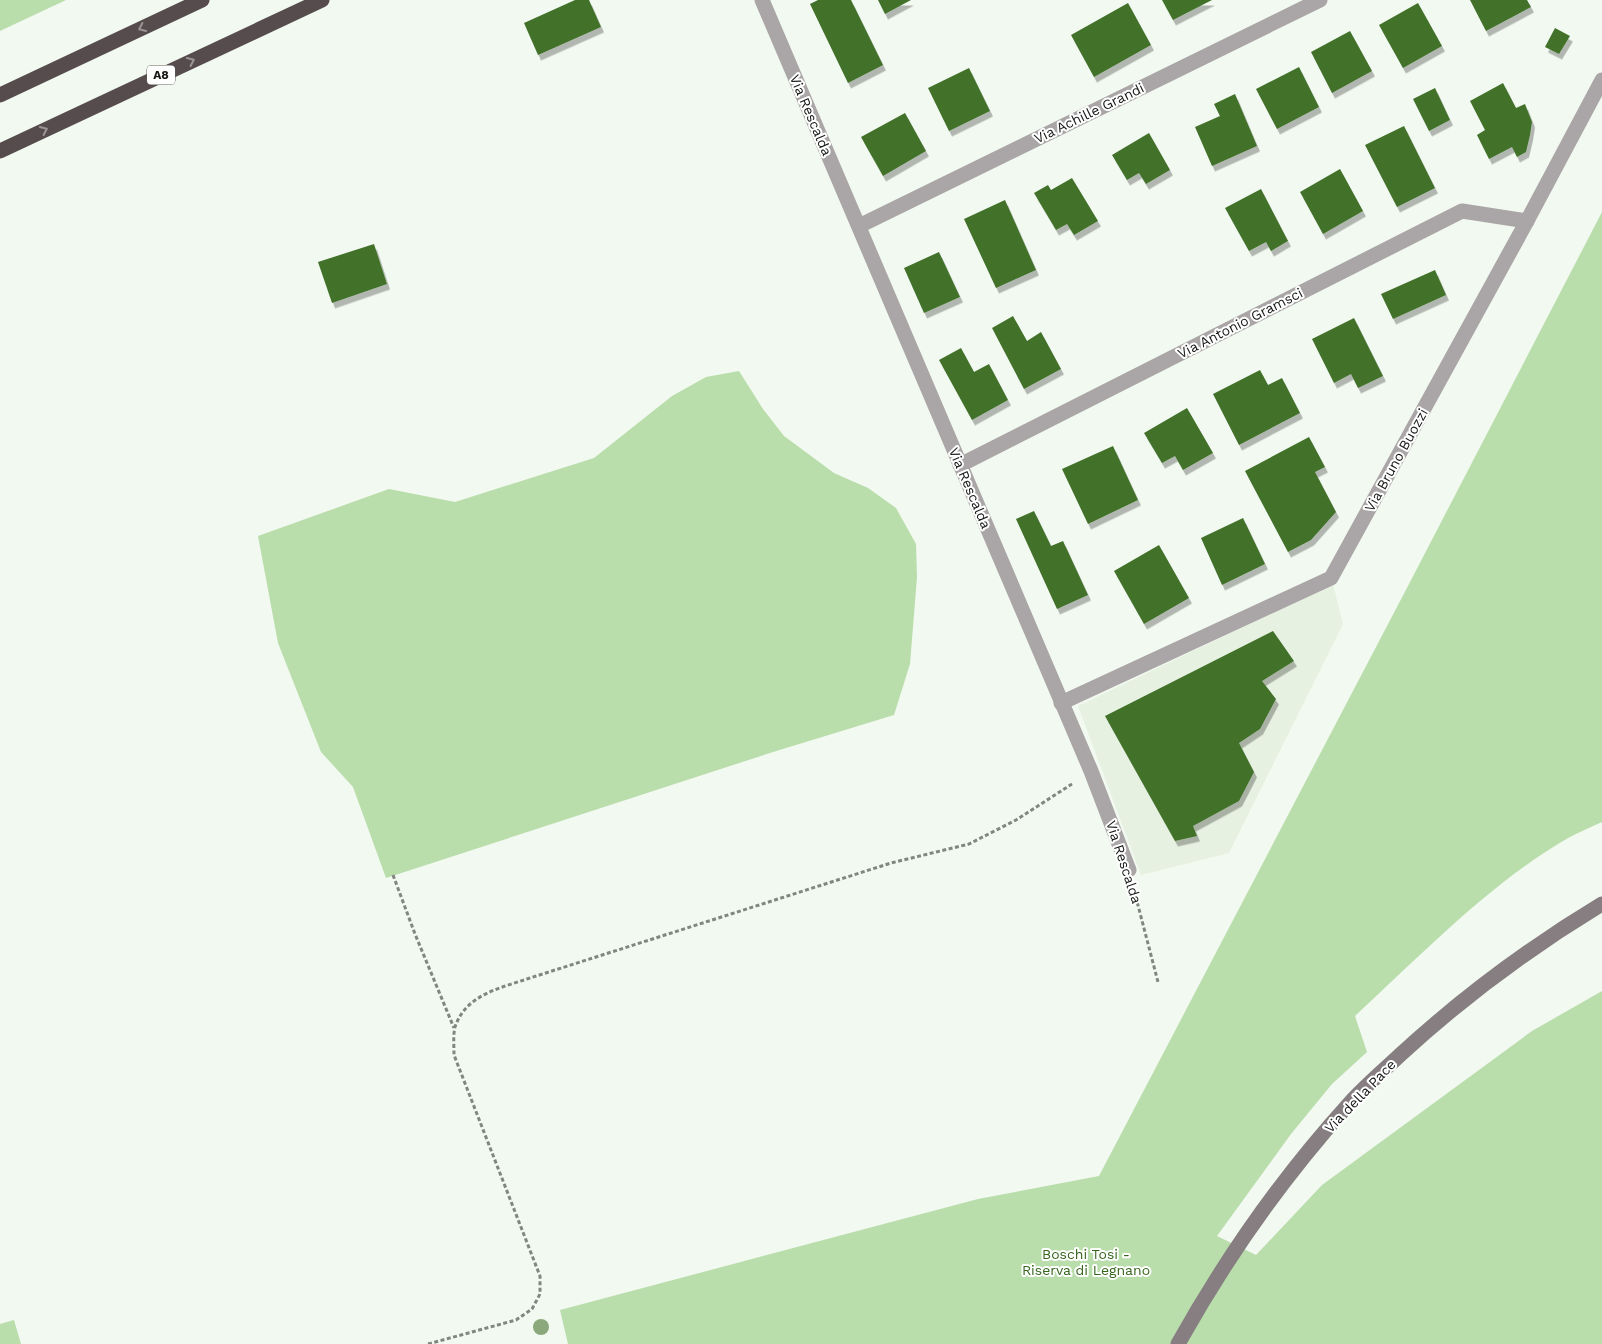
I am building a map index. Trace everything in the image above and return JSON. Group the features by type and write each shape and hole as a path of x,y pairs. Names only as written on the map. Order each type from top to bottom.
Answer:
{"highway":[{"path":"0,95 202,0"},
{"name":"A8","path":"0,151 322,0"}],"main road":[{"name":"Via della Pace","path":"1178,1344 1216,1279 1254,1221 1301,1159 1349,1103 1430,1028 1504,968 1602,904"}],"street":[{"name":"Via Rescalda","path":"762,0 1091,771 1129,870"},
{"name":"Via Achille Grandi","path":"858,226 1320,0"},
{"name":"Via Bruno Buozzi","path":"1061,702 1331,578 1527,222 1602,80"},
{"name":"Via Antonio Gramsci","path":"960,465 1462,211 1527,222"}],"path":[{"path":"428,1344 516,1320 532,1309 540,1294 540,1276 454,1055 455,1029 465,1008 482,995 530,978 891,863 969,844 1016,820 1091,771"},
{"name":"Via Rescalda","path":"1129,870 1158,982"},
{"path":"393,875 415,934 455,1029"}],"shaded area":[{"path":"1333,584 1343,624 1229,853 1141,875 1078,706"}],"green space":[{"path":"0,0 66,0 0,31"},
{"name":"Boschi Tosi - Riserva di Legnano","path":"1602,212 1602,822 1568,838 1511,876 1457,921 1355,1016 1367,1052 1332,1084 1291,1134 1217,1236 1256,1255 1322,1185 1532,1031 1602,991 1602,1344 568,1344 560,1310 978,1199 1099,1176"},
{"path":"739,371 763,409 784,436 834,473 868,488 896,508 916,544 917,577 910,664 894,715 773,752 386,878 353,787 321,752 278,643 258,536 389,489 455,502 594,458 672,396 706,377"},
{"path":"14,1320 21,1344 0,1344 0,1324"}],"building":[{"path":"575,0 589,0 601,27 538,55 524,23"},
{"path":"818,0 851,0 883,65 848,83 810,4"},
{"path":"878,0 911,0 885,14"},
{"path":"1162,0 1212,0 1173,20"},
{"path":"1470,0 1527,0 1531,7 1486,31"},
{"path":"1128,3 1151,45 1094,77 1071,35"},
{"path":"1418,3 1442,46 1403,68 1379,25"},
{"path":"1555,28 1570,36 1559,54 1545,47"},
{"path":"1350,31 1372,71 1332,93 1311,52"},
{"path":"1299,67 1319,107 1277,129 1256,89"},
{"path":"969,68 990,111 949,131 928,88"},
{"path":"1503,83 1516,108 1525,104 1532,122 1530,135 1526,152 1517,157 1512,147 1489,159 1477,135 1485,130 1470,101"},
{"path":"1435,88 1450,120 1429,131 1413,99"},
{"path":"1235,94 1257,146 1212,166 1195,127 1220,116 1214,104"},
{"path":"905,113 926,151 883,176 861,137"},
{"path":"1404,126 1435,188 1397,207 1365,145"},
{"path":"1149,133 1170,170 1146,184 1139,173 1127,180 1112,155"},
{"path":"1340,169 1363,211 1323,234 1300,192"},
{"path":"1072,178 1098,221 1074,235 1067,224 1056,230 1034,193 1048,185 1051,190"},
{"path":"1261,189 1288,241 1271,251 1266,242 1249,251 1225,208"},
{"path":"1005,200 1036,270 996,288 964,219"},
{"path":"374,244 387,284 332,303 318,262"},
{"path":"939,252 960,297 924,313 904,268"},
{"path":"1435,270 1446,295 1393,319 1381,294"},
{"path":"1013,316 1027,341 1041,332 1061,369 1024,389 992,328"},
{"path":"1354,318 1383,376 1358,388 1351,374 1334,383 1312,339"},
{"path":"961,348 974,372 989,364 1008,400 972,420 939,360"},
{"path":"1260,370 1268,385 1282,378 1300,413 1239,445 1213,394"},
{"path":"1187,408 1213,453 1183,470 1175,456 1162,463 1144,433"},
{"path":"1309,437 1325,467 1315,472 1336,512 1311,540 1288,552 1245,471"},
{"path":"1113,446 1138,500 1088,524 1062,469"},
{"path":"1034,511 1051,546 1063,541 1088,595 1057,609 1016,519"},
{"path":"1243,518 1265,564 1222,585 1201,538"},
{"path":"1159,545 1189,598 1144,624 1114,571"},
{"path":"1273,631 1294,661 1262,681 1276,699 1260,729 1239,743 1254,772 1239,801 1193,826 1197,836 1175,841 1105,716"}]}
